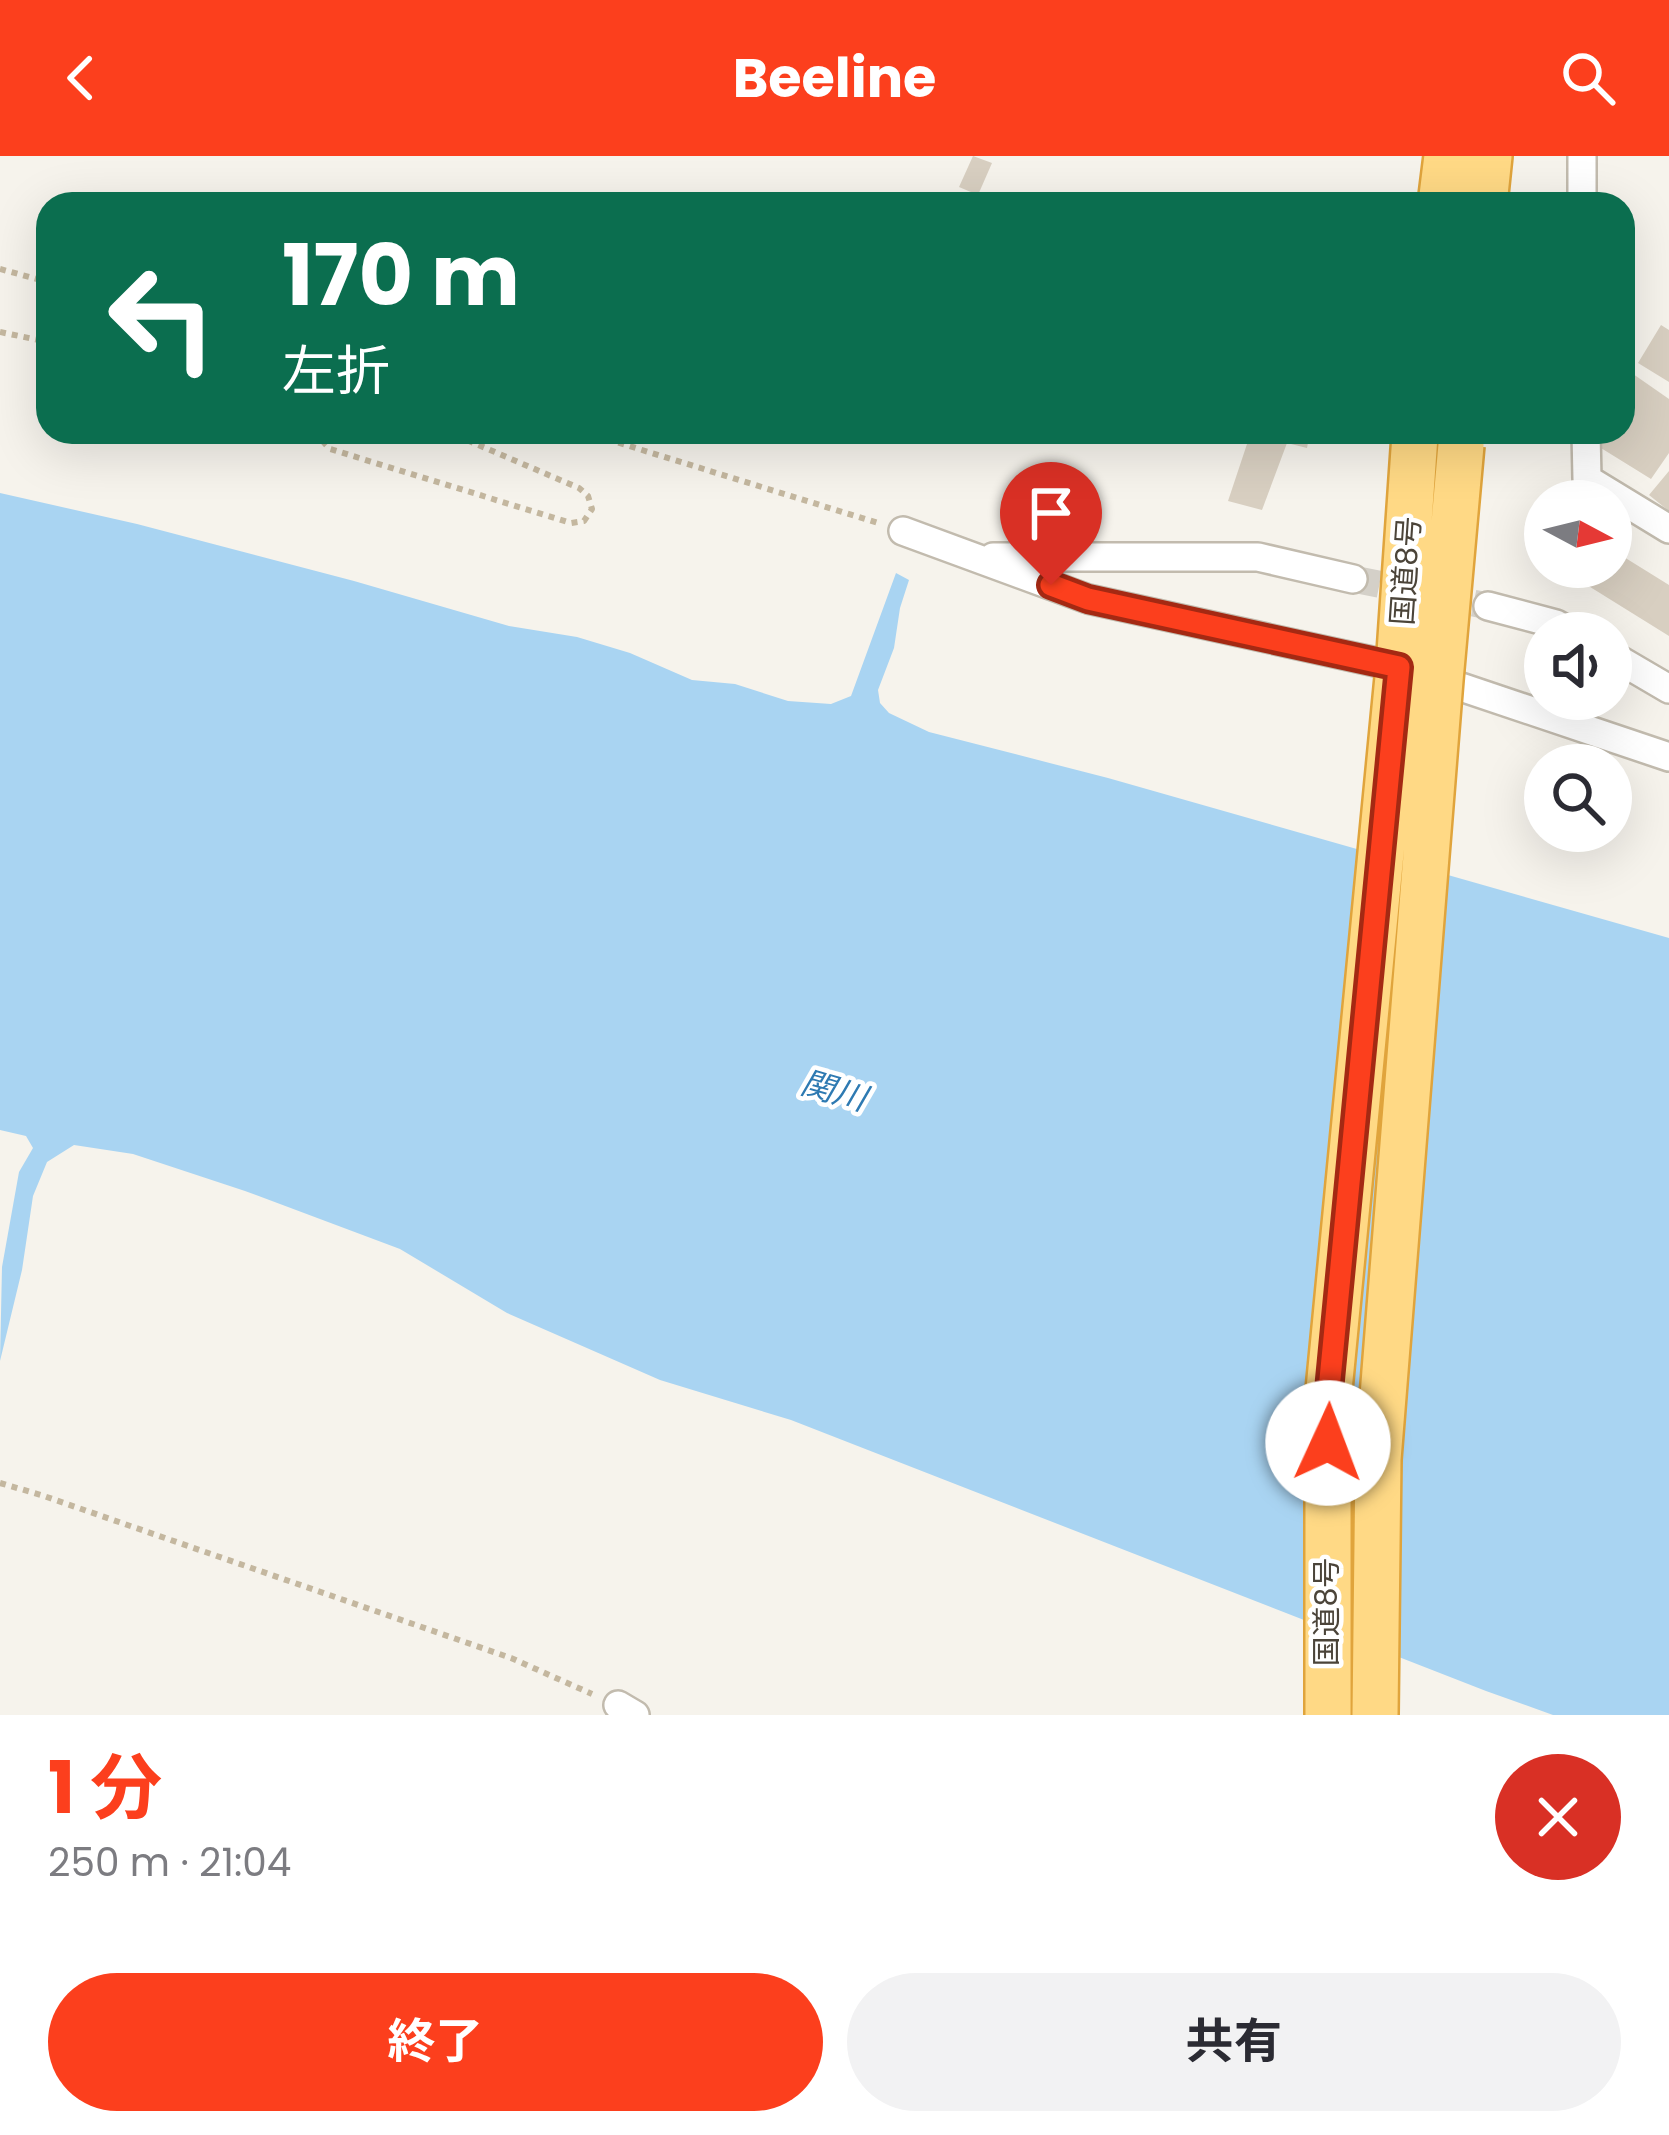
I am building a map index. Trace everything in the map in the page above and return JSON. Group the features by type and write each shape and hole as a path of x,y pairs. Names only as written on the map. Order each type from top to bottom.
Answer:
{"highway":[{"path":"1442,192 1447,156"},
{"path":"1485,192 1489,156"},
{"name":"国道8号","path":"1375,1715 1378,1459 1419,673 1415,444"},
{"name":"国道8号","path":"1328,1715 1328,1400 1419,673 1461,444"}],"street":[{"path":"1582,156 1582,192"},
{"path":"1586,444 1587,478 1669,529"},
{"path":"903,531 993,557 1258,556 1353,579"},
{"path":"903,531 1088,599 1419,673 1669,757"},
{"path":"1487,606 1524,616"},
{"path":"1632,667 1669,689"}],"path":[{"path":"0,268 36,278"},
{"path":"0,332 36,340"},
{"path":"325,444 571,523 584,521 592,509 579,488 476,444"},
{"path":"623,444 903,531"},
{"path":"0,1483 511,1658 626,1710"}],"water":[{"name":"関川","path":"0,493 137,524 509,626 577,637 692,680 735,684 788,701 831,704 851,696 896,573 909,580 894,648 878,690 880,703 889,713 929,732 1108,778 1669,938 1669,1715 1553,1715 1486,1691 791,1420 660,1380 507,1313 400,1249 133,1154 74,1145 47,1162 33,1196 22,1270 0,1361 2,1267 19,1172 33,1148 26,1136 0,1130"}],"building":[{"path":"973,156 992,163 979,192 959,187"},
{"path":"1661,325 1669,330 1669,382 1638,363"},
{"path":"1635,375 1669,399 1669,453 1651,479 1594,444 1635,444"},
{"path":"1247,444 1287,444 1262,510 1228,501"},
{"path":"1669,471 1669,511 1649,495"},
{"path":"1632,562 1669,585 1669,636 1592,588 1632,588"}],"tunnel":[{"path":"1353,579 1488,606"}],"route":[{"path":"1051,585 1088,599 1399,667 1328,1400 1328,1443"}]}
